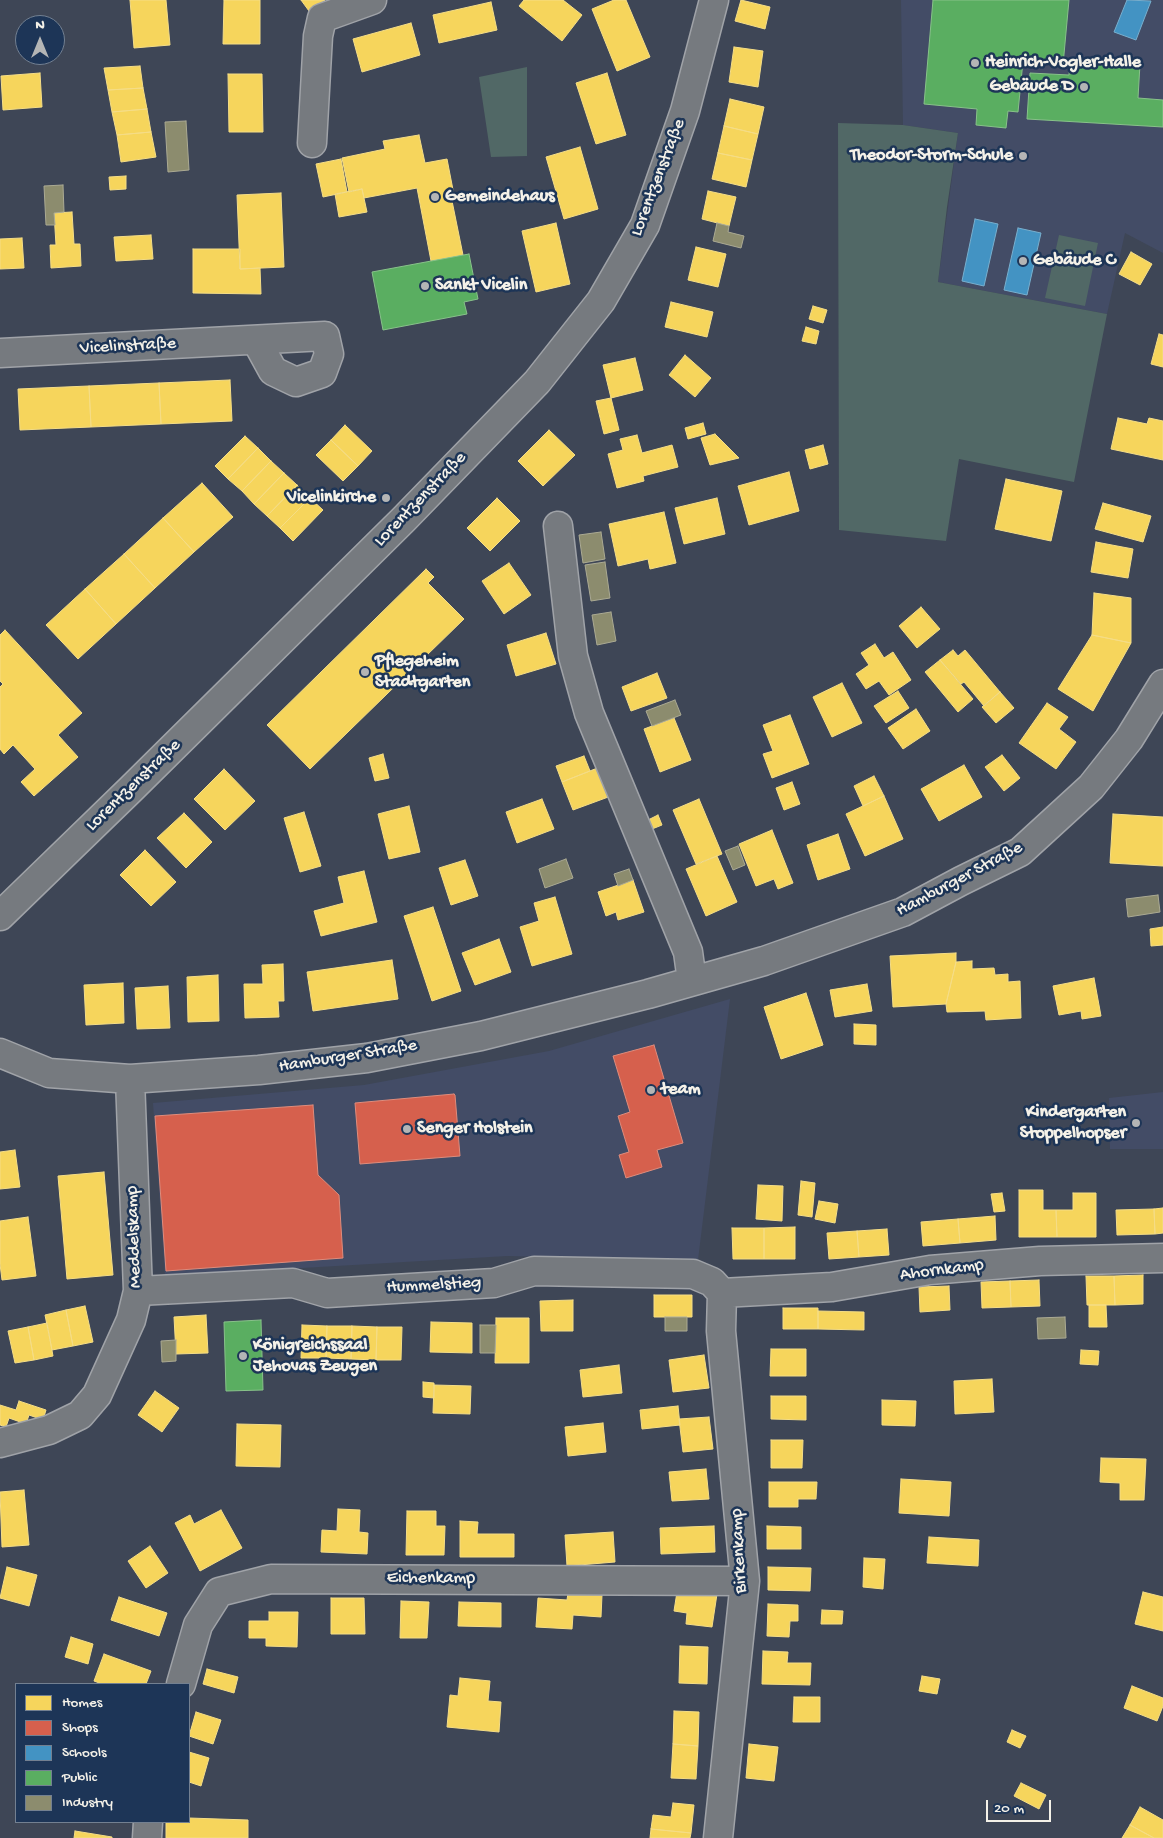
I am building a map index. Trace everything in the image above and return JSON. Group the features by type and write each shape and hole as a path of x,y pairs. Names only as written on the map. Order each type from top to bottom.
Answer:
{"street":[{"path":"312,143 318,36 322,18 372,0"},
{"name":"Lorentzenstraße","path":"0,916 138,783 404,519 537,382 595,308 645,225 685,111 714,0"},
{"name":"Vicelinstraße","path":"0,353 256,340"},
{"path":"558,526 573,656 589,713 688,952 692,981"},
{"name":"Hamburger Straße","path":"0,1053 48,1073 130,1079 259,1070 368,1058 481,1036 692,981 772,958 903,912 1020,852 1091,787 1129,739 1160,695"},
{"name":"Meddelskamp","path":"0,1443 49,1430 80,1415 97,1395 131,1320 138,1291 130,1079"},
{"name":"Ahornkamp","path":"722,1293 832,1287 930,1270 1040,1261 1163,1258"},
{"name":"Hummelstieg","path":"138,1291 293,1283 327,1292 494,1282 534,1271 693,1274 712,1282 722,1293"},
{"name":"Birkenkamp","path":"718,1838 745,1581 721,1330 722,1293"},
{"name":"Eichenkamp","path":"181,1683 198,1625 219,1592 271,1579 745,1581"},
{"path":"146,1838 148,1823"}],"shaded area":[{"name":"Theodor-Storm-Schule","path":"901,0 1163,0 1163,253 1125,233 1107,314 938,282 958,133 903,125"},
{"path":"730,999 698,1260 507,1256 165,1276 153,1103 364,1085 549,1051"},
{"name":"Kindergarten Stoppelhopser","path":"1163,1092 1163,1149 1110,1149 1109,1098"}],"green space":[{"path":"527,67 527,156 491,157 479,77"},
{"path":"838,123 903,125 958,133 938,282 1107,314 1074,482 959,459 946,541 839,530"},
{"path":"1059,235 1098,243 1085,306 1045,298"}],"building: Homes":[{"path":"130,0 166,0 170,45 134,48"},
{"path":"224,0 260,0 260,44 223,44"},
{"path":"301,0 325,0 309,11"},
{"path":"524,0 563,0 582,15 562,41 519,6"},
{"path":"614,0 626,0 650,57 617,71 592,9"},
{"path":"741,0 770,7 765,29 735,21"},
{"path":"491,2 497,30 439,43 433,15"},
{"path":"411,23 420,55 362,72 353,39"},
{"path":"734,47 763,51 758,87 729,82"},
{"path":"140,66 143,88 108,90 104,68"},
{"path":"40,73 42,107 3,110 1,76"},
{"path":"607,73 626,135 596,144 576,83"},
{"path":"228,74 262,74 263,132 229,132"},
{"path":"143,88 147,109 112,112 108,90"},
{"path":"730,99 764,107 758,134 724,126"},
{"path":"147,109 151,132 117,135 112,112"},
{"path":"724,126 758,134 752,160 718,153"},
{"path":"151,132 156,157 121,162 117,135"},
{"name":"Gemeindehaus","path":"419,135 425,163 447,159 454,195 451,196 463,255 431,261 417,188 364,198 362,189 349,192 342,158 385,149 383,141"},
{"path":"580,147 598,209 564,219 546,157"},
{"path":"718,153 752,160 746,187 712,179"},
{"path":"341,159 347,192 323,197 316,164"},
{"path":"126,176 126,189 110,190 109,177"},
{"path":"362,189 367,212 339,217 335,194"},
{"path":"708,191 736,197 729,226 702,219"},
{"path":"281,193 284,267 240,269 237,195"},
{"path":"72,212 74,244 80,244 81,266 51,268 50,245 56,245 54,213"},
{"path":"556,223 570,284 536,292 522,231"},
{"path":"151,235 153,259 116,261 114,237"},
{"path":"22,238 24,268 0,269 0,239"},
{"path":"696,247 726,254 718,287 688,280"},
{"path":"193,249 240,249 240,269 260,268 261,294 193,293"},
{"path":"1131,252 1152,264 1140,285 1119,274"},
{"path":"671,302 713,312 707,337 665,327"},
{"path":"813,306 827,310 823,323 809,319"},
{"path":"806,327 819,331 816,344 802,341"},
{"path":"1159,334 1163,335 1163,367 1151,364"},
{"path":"685,355 711,378 695,397 669,375"},
{"path":"635,358 643,390 611,398 603,365"},
{"path":"230,380 232,421 161,424 159,383"},
{"path":"159,383 161,424 91,427 89,386"},
{"path":"89,386 91,427 20,430 18,389"},
{"path":"611,398 619,430 604,434 596,401"},
{"path":"1118,418 1147,424 1149,418 1163,421 1163,460 1111,449"},
{"path":"703,423 706,434 688,439 685,428"},
{"path":"345,425 372,451 358,466 331,440"},
{"path":"549,430 575,455 543,486 518,461"},
{"path":"715,434 739,458 710,465 701,438"},
{"path":"637,435 642,453 672,445 678,467 643,476 644,481 617,488 608,454 623,450 620,439"},
{"path":"245,436 258,448 228,479 215,466"},
{"path":"331,440 358,466 343,481 316,455"},
{"path":"823,445 828,464 810,469 805,450"},
{"path":"258,448 271,461 242,491 228,479"},
{"path":"271,461 284,473 254,504 242,491"},
{"path":"789,472 799,511 749,525 738,486"},
{"path":"284,473 297,485 267,516 254,504"},
{"path":"1006,479 1062,491 1051,541 995,529"},
{"path":"202,483 233,517 194,552 163,518"},
{"path":"297,485 310,498 280,528 267,516"},
{"path":"310,498 323,510 293,541 280,528"},
{"path":"497,498 520,521 490,551 467,528"},
{"path":"717,498 725,534 684,544 675,508"},
{"path":"1103,503 1151,516 1143,542 1095,529"},
{"path":"664,512 676,563 650,569 648,559 618,566 609,524"},
{"path":"163,518 194,552 155,588 124,554"},
{"path":"1096,542 1133,549 1128,578 1091,572"},
{"path":"124,554 155,588 116,624 85,589"},
{"path":"509,563 531,595 504,614 482,581"},
{"name":"Pflegeheim Stadtgarten","path":"426,569 434,577 428,583 464,619 310,769 267,725"},
{"path":"85,589 116,624 78,659 46,625"},
{"path":"1094,593 1131,598 1131,643 1092,635"},
{"path":"921,607 940,629 917,648 899,626"},
{"path":"5,630 82,713 58,735 78,757 34,796 21,782 35,769 13,745 4,754 0,749 0,687 3,684 0,681 0,635"},
{"path":"546,633 556,664 516,676 507,645"},
{"path":"1092,635 1131,643 1093,711 1058,689"},
{"path":"875,644 884,658 893,652 911,680 889,695 879,681 866,689 856,674 869,665 861,653"},
{"path":"953,650 958,656 965,650 1000,692 984,706 964,682 961,684 940,660"},
{"path":"940,660 973,699 958,712 925,672"},
{"path":"657,673 667,698 631,711 622,687"},
{"path":"842,683 862,723 832,737 813,697"},
{"path":"898,691 909,708 886,723 874,706"},
{"path":"1000,692 1014,708 996,723 982,707"},
{"path":"1047,703 1068,717 1059,729 1076,742 1056,769 1019,743"},
{"path":"916,709 930,731 903,749 888,728"},
{"path":"790,715 809,764 772,778 763,754 773,751 763,725"},
{"path":"674,718 691,760 660,772 644,729"},
{"path":"383,754 389,778 375,781 369,758"},
{"path":"1002,755 1020,778 1004,791 985,767"},
{"path":"584,756 590,771 562,782 556,766"},
{"path":"964,765 982,797 939,821 921,789"},
{"path":"600,767 611,796 573,810 562,782"},
{"path":"224,769 255,801 225,830 194,799"},
{"path":"874,776 884,796 863,806 854,786"},
{"path":"792,782 800,804 784,810 776,788"},
{"path":"884,796 903,839 865,856 846,814"},
{"path":"542,799 554,829 517,843 506,812"},
{"path":"699,799 722,854 696,864 673,810"},
{"path":"409,806 420,852 389,859 378,814"},
{"path":"304,812 321,866 300,872 284,818"},
{"path":"184,813 212,842 186,868 157,838"},
{"path":"1113,814 1163,817 1163,866 1110,863"},
{"path":"658,815 662,825 652,829 648,820"},
{"path":"772,830 793,883 778,889 774,879 756,886 739,844"},
{"path":"838,834 850,869 818,880 807,845"},
{"path":"145,850 176,882 151,906 120,875"},
{"path":"717,856 737,902 706,916 686,869"},
{"path":"465,860 478,896 451,905 439,868"},
{"path":"364,871 377,922 321,936 314,911 344,903 338,877"},
{"path":"633,880 644,912 618,920 616,912 606,916 598,892"},
{"path":"555,897 572,954 532,966 520,927 539,921 534,903"},
{"path":"433,907 461,991 432,1001 404,916"},
{"path":"1163,927 1163,945 1151,946 1150,929"},
{"path":"499,939 511,972 475,985 462,953"},
{"path":"956,953 956,962 946,1004 893,1007 890,956"},
{"path":"392,960 398,999 313,1011 307,972"},
{"path":"972,961 972,969 994,968 995,975 1008,974 1008,982 1020,981 1021,1018 986,1020 985,1011 947,1012 946,1004 956,962"},
{"path":"283,964 284,1001 278,1001 279,1017 245,1018 244,984 263,984 262,965"},
{"path":"218,975 219,1021 188,1022 187,977"},
{"path":"1094,978 1101,1016 1082,1019 1081,1011 1059,1015 1053,986"},
{"path":"123,983 124,1023 86,1025 84,985"},
{"path":"867,984 872,1011 835,1017 830,990"},
{"path":"168,986 170,1028 137,1029 135,988"},
{"path":"806,993 823,1045 781,1059 764,1007"},
{"path":"854,1024 876,1025 876,1045 854,1044"},
{"path":"15,1150 20,1187 0,1189 0,1152"},
{"path":"104,1172 113,1275 67,1279 58,1176"},
{"path":"801,1181 815,1183 812,1217 798,1215"},
{"path":"758,1185 783,1186 782,1221 756,1219"},
{"path":"1019,1190 1043,1190 1043,1210 1056,1210 1057,1237 1019,1237"},
{"path":"1002,1193 1005,1211 994,1212 991,1194"},
{"path":"1073,1193 1096,1193 1096,1237 1057,1237 1056,1210 1073,1210"},
{"path":"819,1201 838,1204 835,1223 815,1219"},
{"path":"1163,1208 1163,1233 1155,1234 1154,1209"},
{"path":"1154,1209 1155,1234 1117,1235 1116,1210"},
{"path":"995,1216 996,1240 960,1243 958,1219"},
{"path":"28,1217 36,1276 2,1280 0,1221"},
{"path":"958,1219 960,1243 923,1246 921,1222"},
{"path":"795,1227 795,1259 764,1259 764,1228"},
{"path":"732,1228 764,1228 764,1259 733,1259"},
{"path":"887,1229 889,1255 859,1257 857,1231"},
{"path":"857,1231 859,1257 829,1259 827,1233"},
{"path":"1143,1275 1143,1304 1115,1305 1114,1276"},
{"path":"1086,1276 1114,1276 1115,1305 1087,1305"},
{"path":"1039,1280 1040,1306 1011,1307 1010,1281"},
{"path":"1010,1281 1011,1307 982,1308 981,1282"},
{"path":"949,1286 950,1310 920,1312 919,1287"},
{"path":"654,1295 692,1295 692,1317 654,1317"},
{"path":"573,1300 573,1331 541,1331 540,1301"},
{"path":"1089,1305 1106,1305 1107,1327 1089,1327"},
{"path":"85,1306 93,1342 73,1346 66,1310"},
{"path":"783,1308 818,1308 818,1329 783,1329"},
{"path":"66,1310 73,1346 52,1350 45,1315"},
{"path":"818,1311 864,1312 864,1330 818,1329"},
{"path":"206,1315 208,1353 176,1354 174,1317"},
{"path":"496,1318 529,1318 529,1363 495,1363"},
{"path":"431,1322 472,1323 472,1353 430,1352"},
{"path":"47,1323 53,1356 34,1360 28,1327"},
{"path":"302,1325 327,1326 326,1358 301,1358"},
{"path":"327,1326 352,1326 351,1359 326,1358"},
{"path":"352,1326 377,1327 376,1360 351,1359"},
{"path":"28,1327 34,1360 15,1363 8,1331"},
{"path":"377,1327 402,1327 401,1360 376,1360"},
{"path":"771,1349 806,1349 806,1376 770,1376"},
{"path":"1081,1350 1099,1351 1098,1365 1080,1364"},
{"path":"704,1355 709,1388 673,1392 669,1360"},
{"path":"619,1365 622,1393 583,1397 580,1370"},
{"path":"992,1379 994,1412 955,1414 954,1381"},
{"path":"423,1382 434,1383 434,1398 423,1397"},
{"path":"434,1385 471,1386 470,1414 433,1413"},
{"path":"155,1391 179,1408 162,1432 138,1415"},
{"path":"771,1396 806,1396 806,1420 771,1419"},
{"path":"882,1400 916,1401 915,1426 882,1425"},
{"path":"19,1401 46,1410 43,1420 29,1415 26,1424 9,1418 6,1427 0,1425 0,1405 16,1410"},
{"path":"678,1406 680,1425 642,1429 640,1410"},
{"path":"709,1417 713,1449 683,1452 679,1419"},
{"path":"603,1423 606,1452 568,1456 565,1427"},
{"path":"237,1424 281,1425 280,1467 236,1466"},
{"path":"771,1440 803,1440 802,1468 771,1468"},
{"path":"1101,1458 1146,1459 1144,1500 1120,1500 1120,1483 1100,1482"},
{"path":"706,1469 709,1499 672,1501 669,1472"},
{"path":"901,1479 951,1482 949,1516 899,1513"},
{"path":"769,1482 817,1482 816,1499 798,1499 798,1507 769,1507"},
{"path":"24,1490 29,1545 2,1547 0,1492"},
{"path":"338,1509 360,1510 359,1532 368,1533 367,1554 321,1552 322,1530 337,1531"},
{"path":"221,1510 242,1548 200,1571 175,1523 190,1515 194,1524"},
{"path":"407,1511 436,1511 436,1526 445,1526 444,1555 406,1555"},
{"path":"460,1521 478,1522 477,1534 514,1534 514,1557 460,1557"},
{"path":"714,1526 715,1552 661,1554 660,1528"},
{"path":"767,1526 801,1527 801,1549 767,1549"},
{"path":"613,1532 615,1562 567,1566 565,1535"},
{"path":"929,1537 979,1540 978,1566 927,1563"},
{"path":"150,1546 168,1573 146,1588 128,1561"},
{"path":"864,1558 885,1559 883,1589 863,1587"},
{"path":"7,1567 37,1575 29,1606 0,1598"},
{"path":"768,1567 811,1568 810,1591 768,1590"},
{"path":"677,1592 717,1594 712,1627 686,1624 687,1613 674,1611"},
{"path":"1143,1592 1163,1597 1163,1631 1135,1624"},
{"path":"568,1593 602,1595 601,1617 573,1615 572,1629 536,1627 538,1598 567,1600"},
{"path":"119,1597 167,1613 159,1636 111,1620"},
{"path":"331,1598 364,1598 365,1634 331,1634"},
{"path":"401,1601 429,1602 427,1638 400,1638"},
{"path":"459,1602 501,1603 501,1627 458,1626"},
{"path":"768,1604 798,1605 798,1621 790,1621 789,1637 767,1636"},
{"path":"822,1610 843,1611 842,1624 821,1624"},
{"path":"269,1612 298,1612 297,1647 266,1646 266,1638 249,1638 249,1621 269,1621"},
{"path":"71,1637 93,1644 88,1664 65,1657"},
{"path":"680,1646 708,1647 707,1684 679,1683"},
{"path":"763,1651 788,1652 787,1663 811,1663 810,1685 762,1684"},
{"path":"104,1654 151,1671 146,1683 99,1683 94,1681"},
{"path":"207,1669 238,1677 234,1693 203,1684"},
{"path":"922,1676 940,1679 937,1694 919,1691"},
{"path":"460,1678 490,1681 488,1701 501,1702 499,1732 447,1727 450,1695 458,1696"},
{"path":"1132,1686 1163,1698 1163,1706 1157,1721 1124,1708"},
{"path":"794,1697 820,1697 820,1722 793,1722"},
{"path":"674,1711 699,1712 698,1746 673,1744"},
{"path":"196,1712 221,1720 213,1744 190,1736"},
{"path":"1012,1730 1026,1736 1020,1748 1007,1742"},
{"path":"673,1744 698,1746 696,1779 671,1778"},
{"path":"749,1744 778,1747 774,1781 746,1778"},
{"path":"190,1752 209,1758 201,1786 190,1782"},
{"path":"1021,1783 1046,1795 1039,1809 1014,1796"},
{"path":"673,1803 694,1805 691,1833 651,1829 653,1815 671,1817"},
{"path":"1140,1807 1163,1820 1163,1838 1154,1838 1130,1825"},
{"path":"190,1818 248,1820 248,1838 166,1838 166,1823 190,1823"},
{"path":"1130,1825 1154,1838 1122,1838"},
{"path":"651,1829 691,1833 690,1838 650,1838"},
{"path":"75,1831 112,1837 112,1838 74,1838"}],"building: Shops":[{"path":"654,1045 683,1143 657,1150 662,1167 626,1178 619,1155 629,1152 618,1116 630,1112 613,1056"},
{"path":"454,1094 460,1156 360,1164 355,1103"},
{"path":"313,1105 318,1175 339,1195 343,1258 166,1271 155,1116"}],"building: Schools":[{"path":"1127,0 1151,1 1136,40 1114,32"},
{"name":"Gebäude C","path":"975,219 998,224 984,286 962,281"},
{"name":"Gebäude C","path":"1018,228 1041,233 1027,295 1004,290"}],"building: Public":[{"name":"Heinrich-Vogler-Halle","path":"933,0 1069,0 1063,65 1023,61 1018,112 1008,111 1006,128 976,125 977,109 924,104"},
{"name":"Gebäude D","path":"1070,61 1140,64 1138,98 1163,100 1163,127 1027,119 1030,73 1069,75"},
{"name":"Sankt Vicelin","path":"469,254 478,299 464,302 467,314 383,330 372,272"},
{"name":"Königreichssaal Jehovas Zeugen","path":"261,1320 263,1390 226,1391 224,1322"}],"building: Industry":[{"path":"186,121 189,170 168,172 165,122"},
{"path":"63,185 64,212 54,213 55,225 46,225 44,186"},
{"path":"717,223 729,226 728,232 744,236 741,248 713,241"},
{"path":"601,532 605,559 583,563 579,535"},
{"path":"605,562 610,598 591,601 585,565"},
{"path":"611,612 616,641 597,645 592,615"},
{"path":"675,700 681,715 652,726 646,711"},
{"path":"738,846 745,865 733,870 725,851"},
{"path":"566,859 573,878 545,888 539,869"},
{"path":"629,869 633,880 618,886 614,874"},
{"path":"1158,895 1160,912 1128,917 1126,899"},
{"path":"665,1317 687,1317 687,1331 665,1331"},
{"path":"1065,1317 1066,1338 1038,1339 1037,1318"},
{"path":"480,1325 496,1325 495,1353 480,1353"},
{"path":"176,1340 176,1361 162,1362 161,1341"}],"place":[{"name":"Heinrich-Vogler-Halle","path":"975,63"},
{"name":"Gebäude D","path":"1084,87"},
{"name":"Theodor-Storm-Schule","path":"1023,156"},
{"name":"Gemeindehaus","path":"435,197"},
{"name":"Gebäude C","path":"1023,261"},
{"name":"Sankt Vicelin","path":"425,286"},
{"name":"Vicelinkirche","path":"386,498"},
{"name":"Pflegeheim Stadtgarten","path":"365,672"},
{"name":"team","path":"651,1090"},
{"name":"Kindergarten Stoppelhopser","path":"1136,1123"},
{"name":"Senger Holstein","path":"407,1129"},
{"name":"Königreichssaal Jehovas Zeugen","path":"243,1356"}]}
